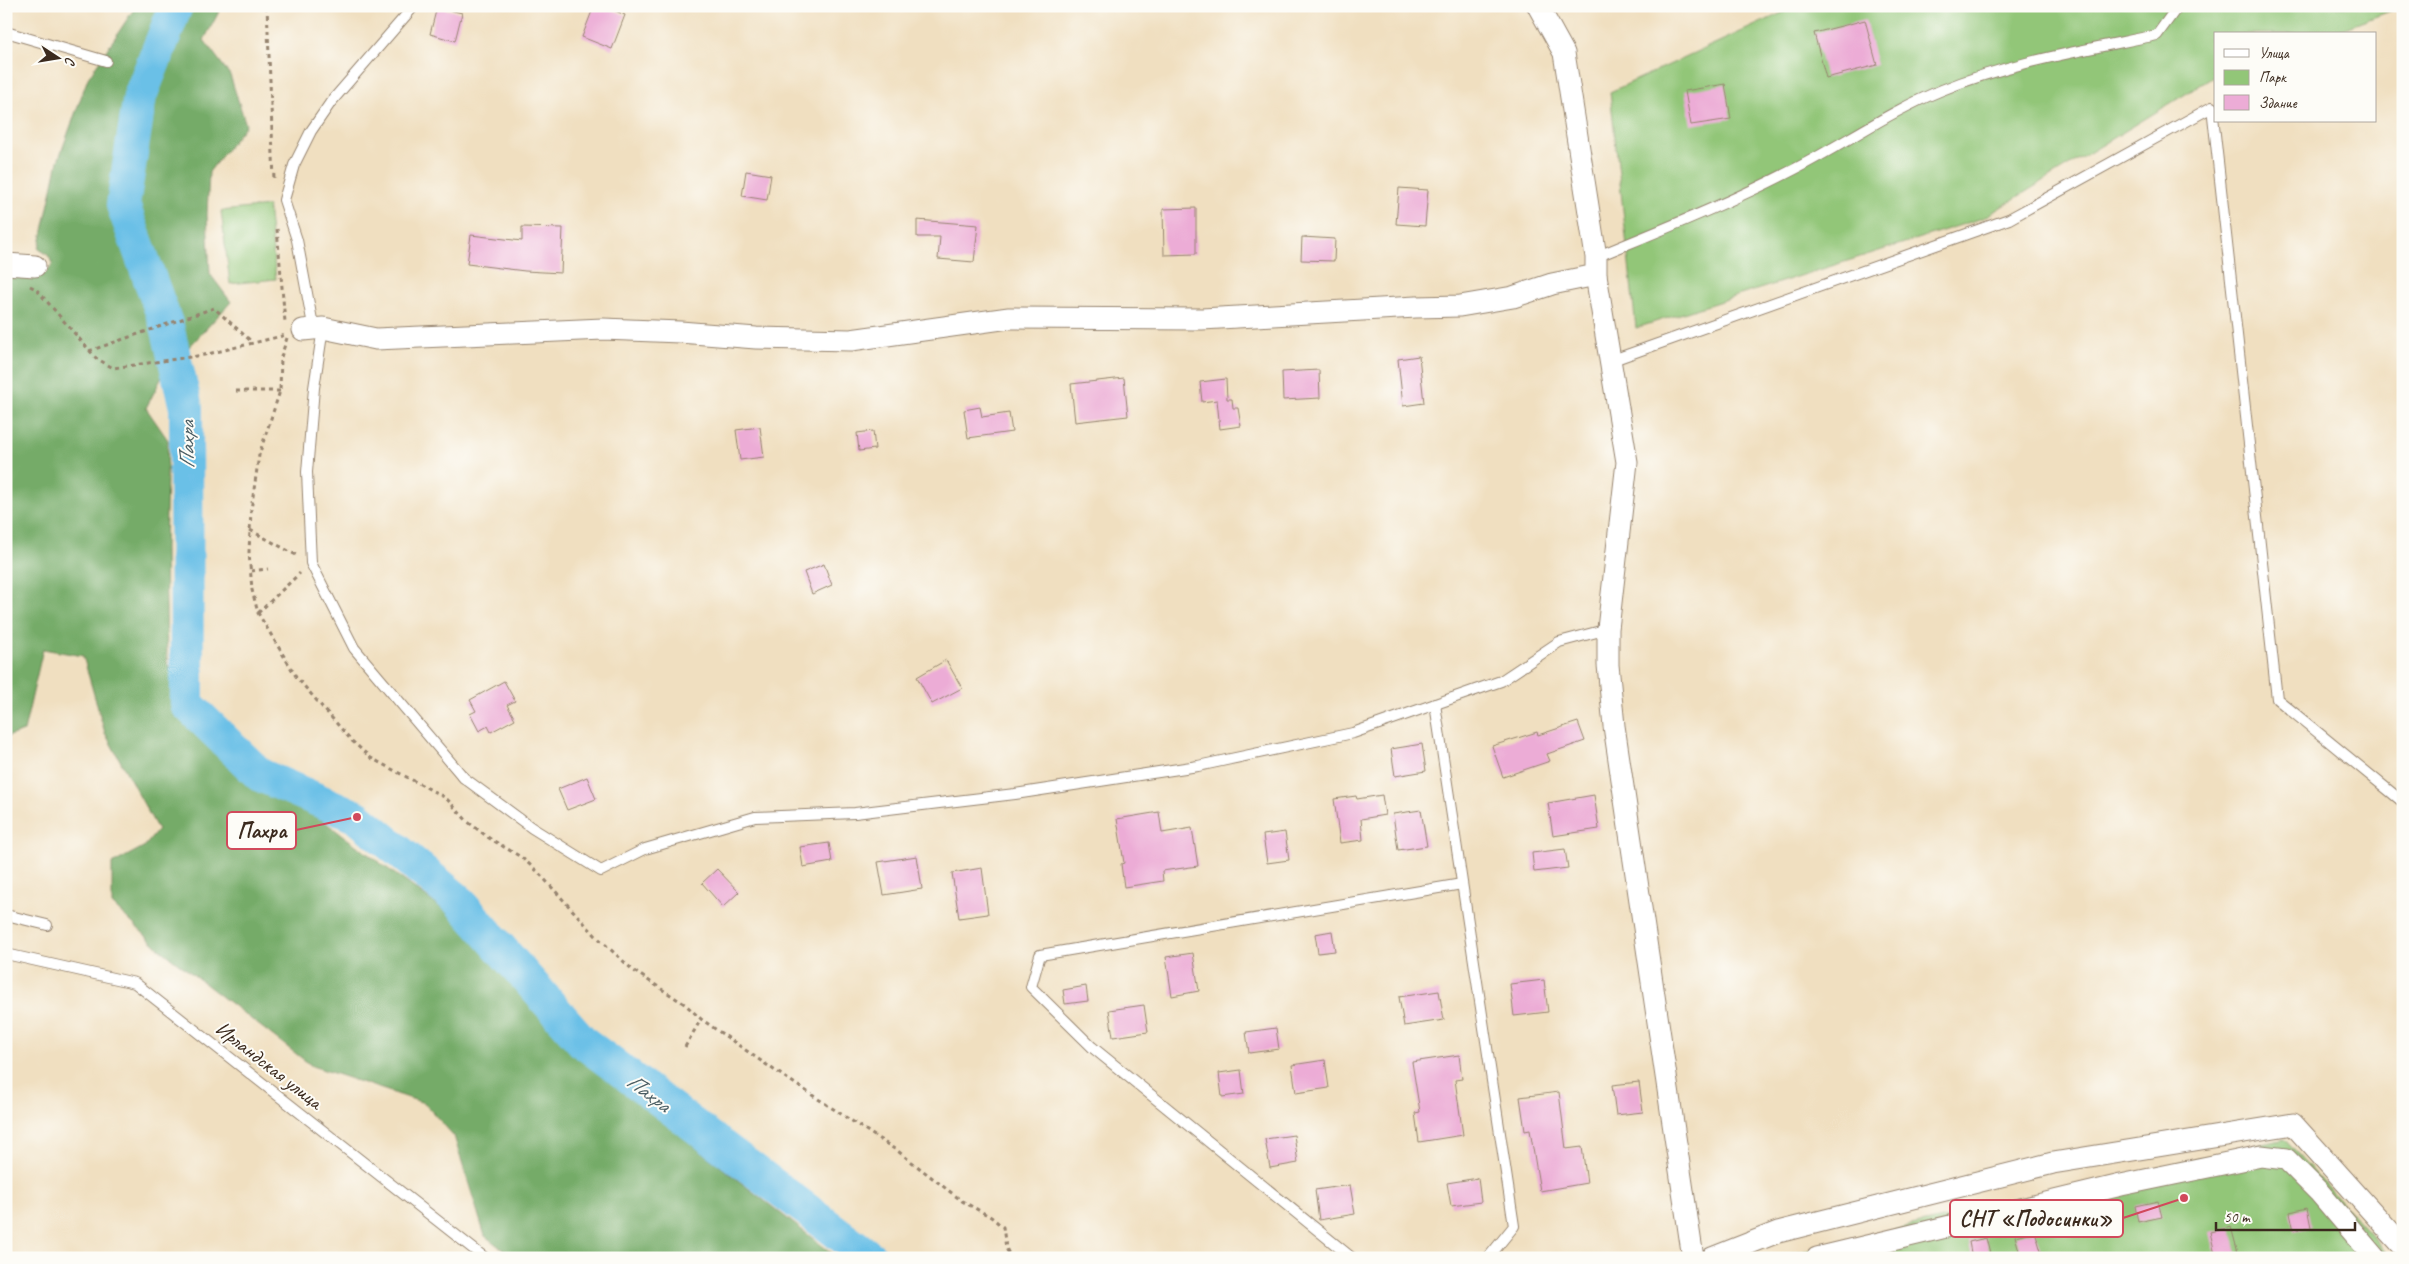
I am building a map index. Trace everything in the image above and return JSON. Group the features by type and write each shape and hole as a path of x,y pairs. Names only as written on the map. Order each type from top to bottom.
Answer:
{"street":[{"path":"1538,6 1564,53 1627,462 1608,629 1608,665 1614,726 1692,1258"},
{"path":"6,264 35,266"},
{"path":"313,329 376,339 603,330 680,332 756,338 851,340 1009,318 1202,320 1460,306 1513,297 1596,266"},
{"path":"1712,1258 1778,1232 2053,1163 2293,1124 2403,1246"},
{"path":"1816,1258 2121,1185 2261,1156 2286,1159 2320,1192 2374,1258"}],"lane":[{"path":"414,6 331,102 311,132 294,165 284,200 297,240 313,329 314,388 307,472 311,563 354,648 464,778 532,828 601,871 645,849 755,817 855,813 1015,794 1198,766 1353,733 1502,681 1559,642 1608,629"},
{"path":"1596,266 1790,172 1873,123 1942,90 2014,64 2157,35 2178,6"},
{"path":"6,32 106,61"},
{"path":"1610,361 2009,219 2212,107 2277,699 2403,802"},
{"path":"1435,704 1514,1226 1488,1258"},
{"path":"1352,1258 1092,1047 1031,987 1040,954 1462,884"},
{"path":"6,915 47,925"},
{"name":"Ирландская улица","path":"6,954 135,983 485,1258"}],"path":[{"path":"267,6 274,189"},
{"path":"36,289 89,351 98,360 113,368 204,355 288,335 284,316 277,225"},
{"path":"89,351 214,308 253,342"},
{"path":"98,360 98,366"},
{"path":"236,391 280,391"},
{"path":"250,530 311,563 258,613"},
{"path":"251,571 268,569"},
{"path":"685,1047 701,1019"}],"green space":[{"path":"136,6 222,6 204,40 230,75 246,125 209,172 207,215 210,274 231,302 163,375 146,408 168,440 165,549 167,662 195,725 270,793 322,820 467,927 524,995 689,1142 838,1258 514,1258 485,1236 454,1136 424,1103 312,1066 160,949 112,904 112,864 145,846 158,830 105,733 83,656 43,649 24,731 6,737 6,271 39,274 49,269 53,263 47,254 39,249 58,161 88,78"},
{"path":"1797,6 2403,6 2335,32 2214,32 2214,77 1983,218 1636,328 1610,92"},
{"path":"268,206 276,279 230,284 221,211"},
{"path":"2284,1139 2392,1258 1775,1258"}],"building":[{"path":"594,6 604,6 625,15 612,49 582,37"},
{"path":"437,7 462,13 455,41 430,34"},
{"path":"1865,20 1877,65 1826,78 1814,33"},
{"path":"1725,84 1731,119 1691,125 1685,91"},
{"path":"746,171 771,175 767,200 742,196"},
{"path":"1399,188 1428,190 1425,226 1396,224"},
{"path":"1196,208 1196,254 1164,255 1163,209"},
{"path":"917,220 978,225 974,262 938,259 940,237 917,237"},
{"path":"522,227 563,228 561,273 467,264 471,235 522,241"},
{"path":"1302,237 1335,239 1334,261 1301,260"},
{"path":"1419,356 1424,403 1403,406 1398,359"},
{"path":"1319,370 1320,398 1283,400 1282,372"},
{"path":"1124,378 1128,416 1075,422 1071,384"},
{"path":"1226,379 1227,399 1232,399 1233,408 1238,408 1241,426 1220,429 1217,400 1202,402 1200,382"},
{"path":"980,407 982,417 1009,413 1012,432 968,438 964,410"},
{"path":"760,427 764,457 740,460 736,430"},
{"path":"873,431 875,449 859,451 857,433"},
{"path":"824,564 832,585 812,594 804,572"},
{"path":"946,660 962,688 932,704 917,677"},
{"path":"504,681 515,701 507,705 515,719 491,732 488,726 479,731 470,714 476,711 470,700"},
{"path":"1578,722 1585,741 1547,754 1550,761 1503,777 1492,746 1537,732 1538,735"},
{"path":"1422,744 1426,771 1395,776 1391,749"},
{"path":"587,777 596,799 567,810 558,789"},
{"path":"1382,795 1385,815 1361,819 1363,840 1340,843 1334,799 1356,796 1357,799"},
{"path":"1594,795 1599,829 1553,836 1548,803"},
{"path":"1421,810 1427,846 1398,850 1393,814"},
{"path":"1159,812 1162,833 1192,828 1198,866 1162,871 1163,881 1124,887 1121,864 1124,863 1117,819"},
{"path":"1285,832 1289,860 1267,863 1263,835"},
{"path":"829,843 832,862 803,867 800,847"},
{"path":"1565,849 1568,868 1534,872 1532,853"},
{"path":"917,856 922,889 884,895 878,862"},
{"path":"982,868 988,914 959,918 952,873"},
{"path":"717,869 739,892 723,907 702,883"},
{"path":"1332,931 1335,951 1318,953 1315,934"},
{"path":"1193,953 1199,991 1172,996 1166,957"},
{"path":"1544,980 1548,1012 1514,1016 1510,984"},
{"path":"1086,986 1088,1001 1065,1004 1063,990"},
{"path":"1439,991 1444,1020 1404,1026 1399,997"},
{"path":"1144,1005 1148,1032 1113,1037 1109,1010"},
{"path":"1276,1028 1279,1049 1249,1053 1246,1032"},
{"path":"1459,1055 1462,1079 1455,1080 1463,1135 1419,1142 1415,1113 1420,1112 1412,1062"},
{"path":"1325,1060 1329,1088 1296,1093 1292,1065"},
{"path":"1241,1070 1244,1094 1222,1097 1219,1073"},
{"path":"1639,1082 1643,1112 1616,1115 1612,1085"},
{"path":"1559,1092 1566,1149 1582,1147 1587,1183 1540,1191 1530,1130 1525,1131 1520,1097"},
{"path":"1294,1135 1298,1163 1270,1168 1265,1139"},
{"path":"1478,1178 1481,1202 1451,1206 1447,1183"},
{"path":"1350,1185 1355,1214 1319,1220 1315,1190"},
{"path":"2158,1201 2162,1217 2138,1222 2135,1206"},
{"path":"2307,1208 2311,1227 2294,1231 2290,1212"},
{"path":"2231,1227 2238,1253 2216,1258 2210,1232"},
{"path":"2035,1231 2043,1258 2021,1258 2015,1236"},
{"path":"1986,1238 1991,1258 1972,1258 1969,1242"}],"waterway":[{"name":"Пахра","path":"176,6 140,96 123,205 167,326 186,408 187,704 260,775 357,817 458,900 583,1042 871,1258"}],"place":[{"name":"Пахра","path":"357,817"},
{"name":"СНТ «Подосинки»","path":"2184,1198"}]}
